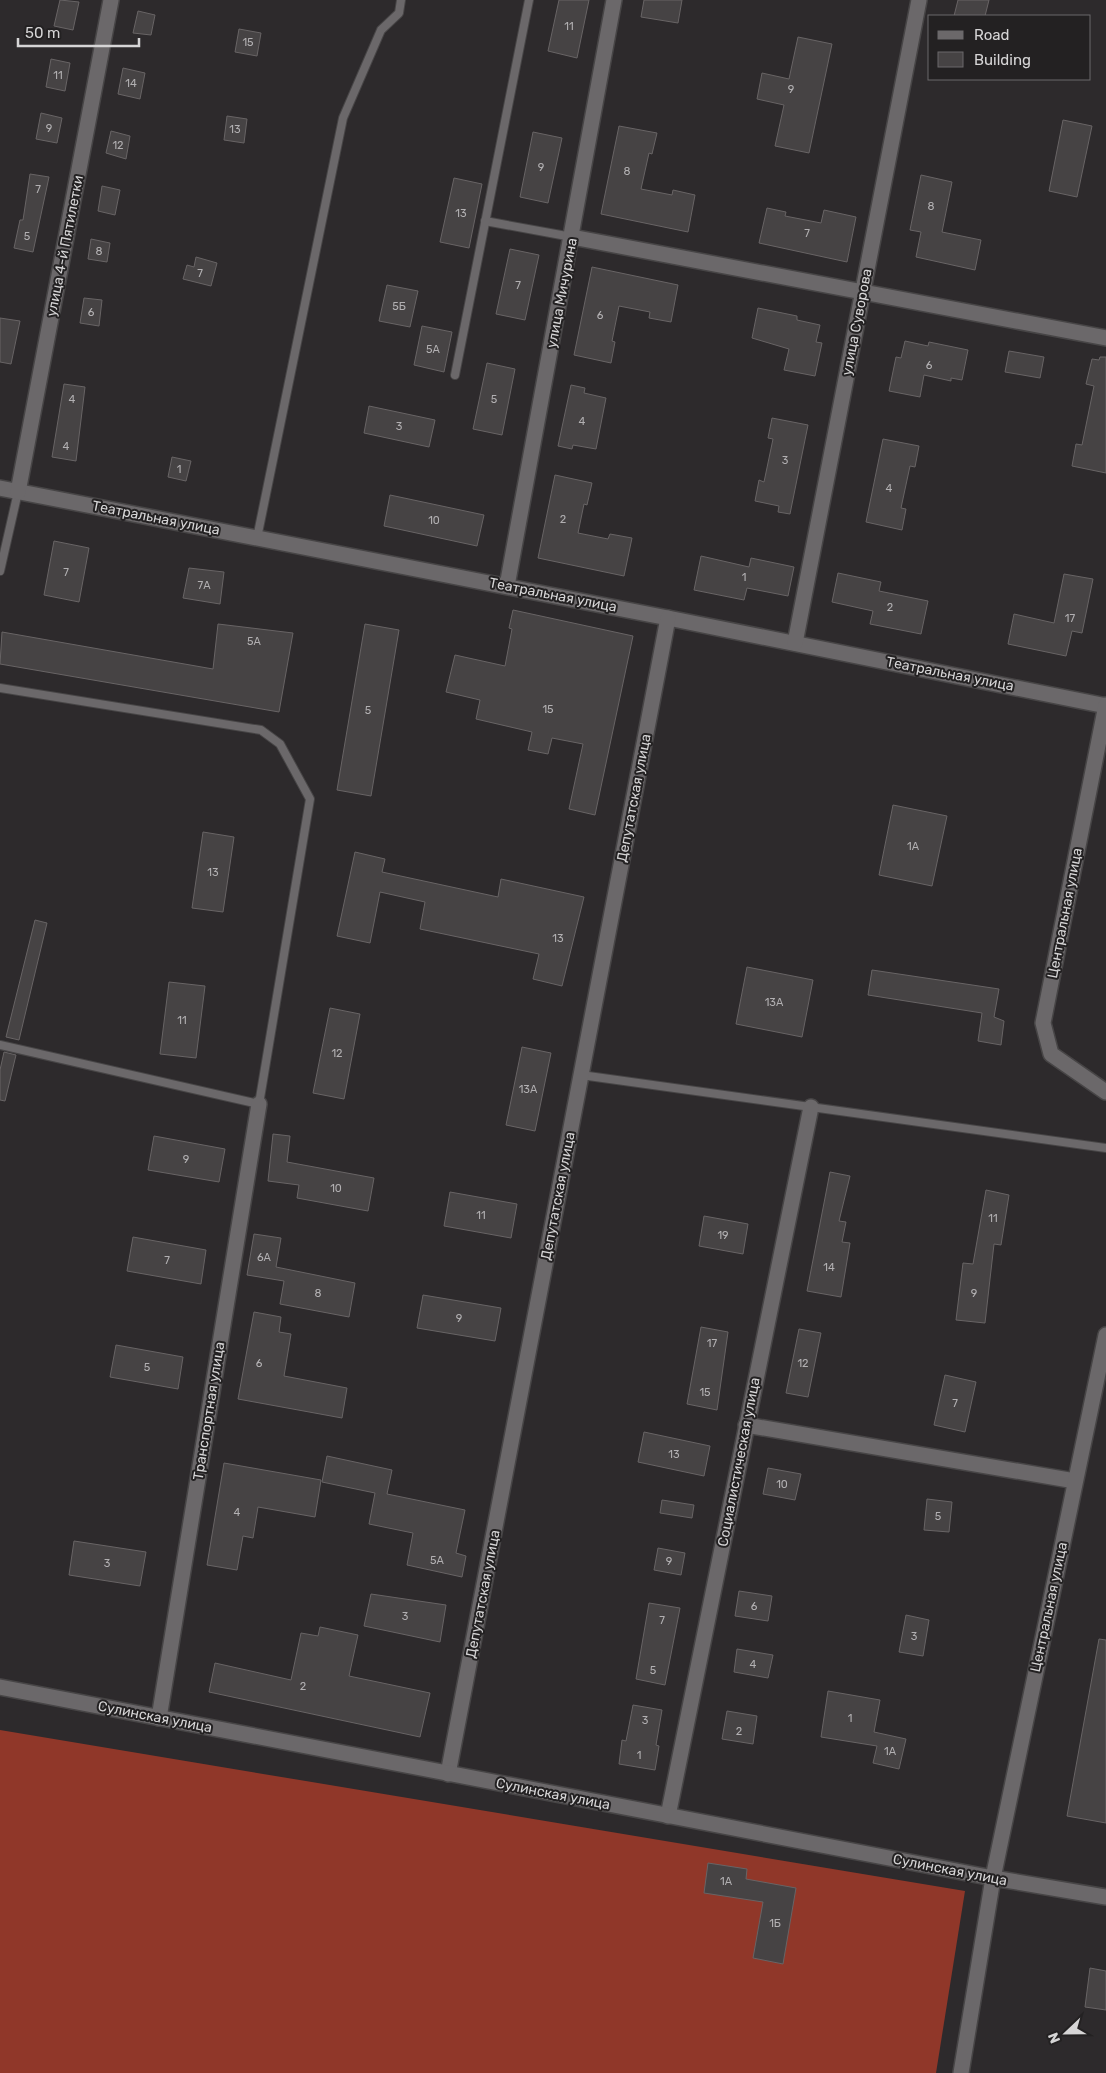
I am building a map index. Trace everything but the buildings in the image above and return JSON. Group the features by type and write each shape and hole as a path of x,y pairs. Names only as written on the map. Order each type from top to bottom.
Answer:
{"street":[{"name":"улица 4-й Пятилетки","path":"18,492 111,0"},
{"name":"улица Мичурина","path":"507,586 614,0"},
{"name":"улица Суворова","path":"795,643 919,0"},
{"path":"572,237 1106,338"},
{"name":"Театральная улица","path":"0,488 1106,705"},
{"name":"Депутатская улица","path":"448,1774 668,618"},
{"name":"Центральная улица","path":"1106,705 1043,1023 1051,1054 1106,1092"},
{"name":"Транспортная улица","path":"159,1718 259,1104"},
{"name":"Социалистическая улица","path":"668,1816 811,1107"},
{"name":"Центральная улица","path":"961,2073 993,1878 1106,1335"},
{"path":"746,1425 1076,1481"},
{"name":"Сулинская улица","path":"0,1687 993,1878 1106,1897"}],"lane":[{"path":"257,538 343,118 381,30 398,13 401,0"},
{"path":"455,375 529,0"},
{"path":"485,221 572,237"},
{"path":"0,571 18,492"},
{"path":"0,688 262,730 280,744 310,799 259,1104 0,1045"},
{"path":"581,1075 1106,1148"}],"shaded area":[{"path":"0,1730 965,1891 936,2073 0,2073"}]}
